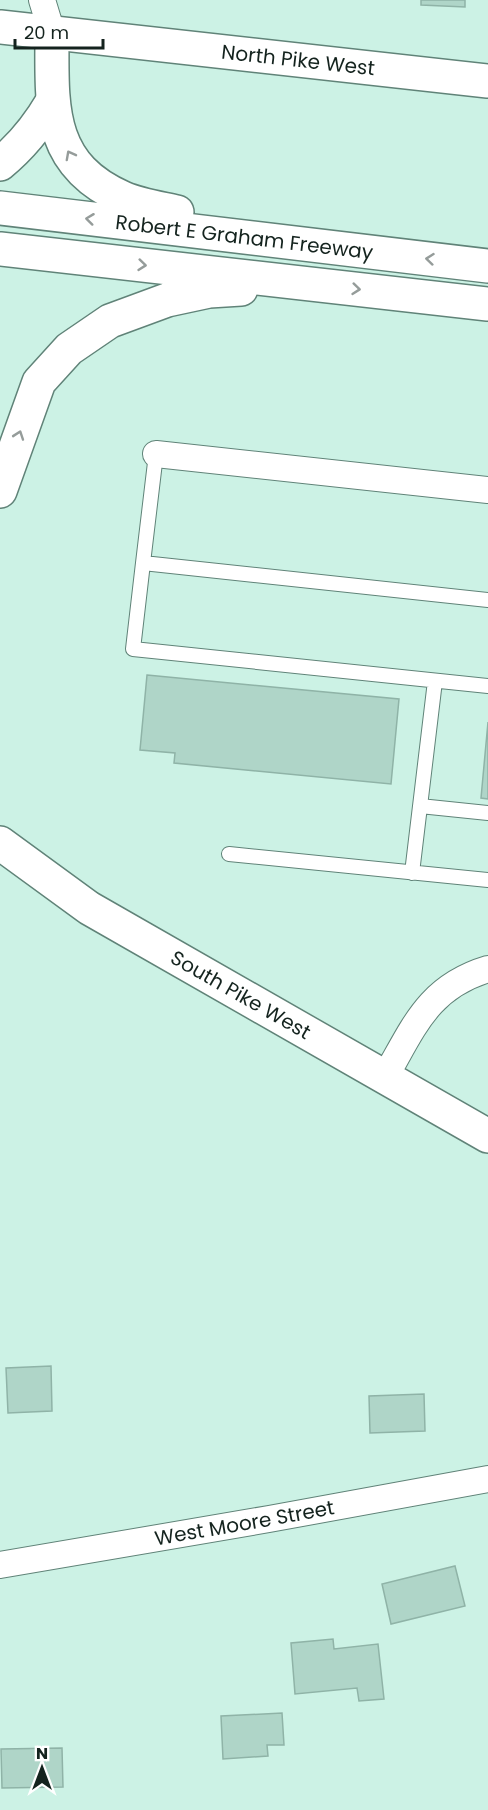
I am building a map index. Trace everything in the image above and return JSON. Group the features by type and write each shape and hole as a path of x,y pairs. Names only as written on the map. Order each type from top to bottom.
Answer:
{"main road":[{"name":"North Pike West","path":"0,27 488,81"},
{"path":"52,33 52,102 61,138 75,164 92,181 124,198 294,244"},
{"path":"0,164 17,150 41,121 52,102"},
{"name":"Robert E Graham Freeway","path":"0,208 488,266"},
{"name":"Robert E Graham Freeway","path":"0,249 488,304"},
{"path":"0,491 39,382 69,349 110,321 167,300 209,291 309,284"},
{"name":"South Pike West","path":"0,843 89,908 488,1136"}],"street":[{"path":"42,0 52,33"},
{"path":"156,454 488,490"},
{"path":"385,1077 426,1008 445,989 468,975 488,969"},
{"name":"West Moore Street","path":"0,1565 269,1520 488,1479"}],"lane":[{"path":"156,454 133,649 488,686"},
{"path":"143,563 488,600"},
{"path":"412,873 435,681"},
{"path":"420,806 488,813"},
{"path":"229,854 488,880"}],"building":[{"path":"421,0 465,0 465,7 421,5"},
{"path":"147,675 399,699 391,784 174,763 175,753 140,750"},
{"path":"488,722 488,799 481,798"},
{"path":"51,1366 52,1411 8,1413 6,1368"},
{"path":"424,1394 425,1431 370,1433 369,1396"},
{"path":"455,1566 465,1606 391,1624 382,1584"},
{"path":"333,1639 334,1649 378,1644 384,1699 359,1701 357,1688 295,1694 291,1643"},
{"path":"282,1713 284,1745 267,1745 268,1756 223,1759 221,1716"},
{"path":"62,1748 63,1787 2,1788 1,1749"}]}
